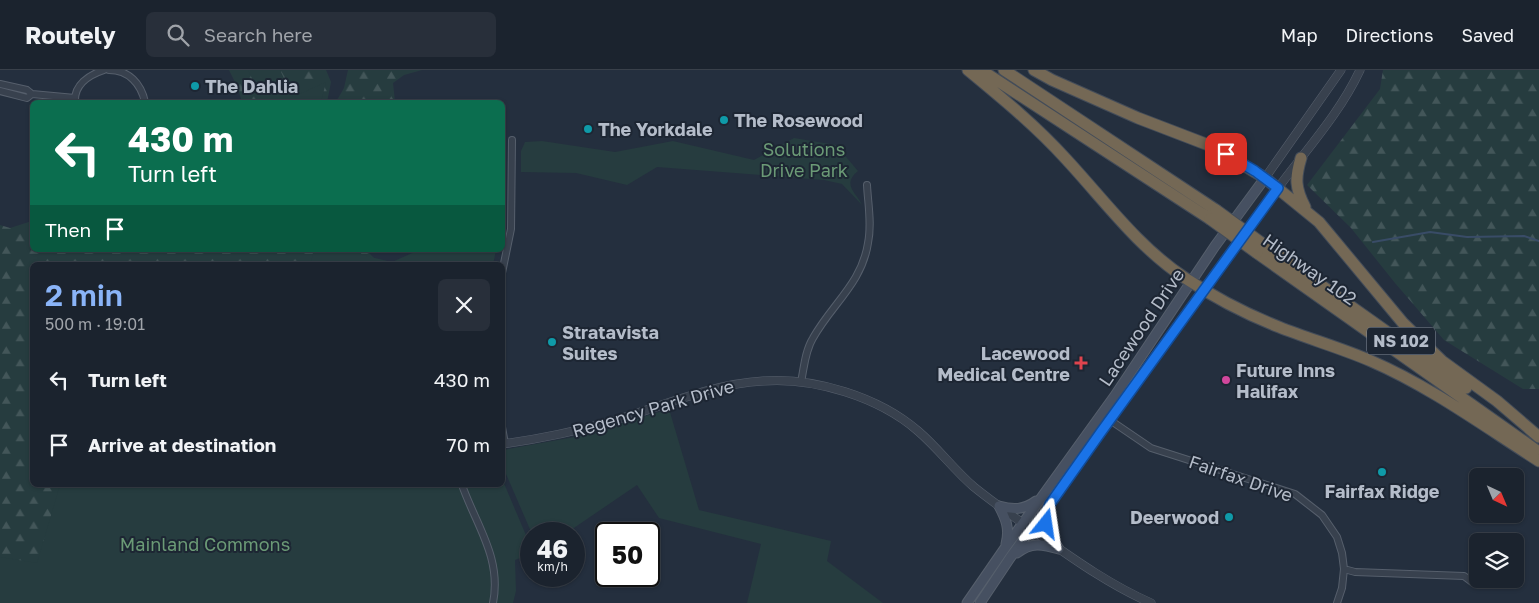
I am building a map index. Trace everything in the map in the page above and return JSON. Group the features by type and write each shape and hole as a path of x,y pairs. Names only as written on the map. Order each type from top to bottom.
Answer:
{"highway":[{"path":"968,70 1011,106 1064,157 1139,240 1191,282 1234,308 1370,360 1421,385 1539,461"},
{"name":"Highway 102","path":"981,70 1213,214"},
{"name":"Highway 102","path":"1004,70 1213,214 1539,453"},
{"path":"1034,70 1052,80 1138,118 1211,146 1265,178 1319,222 1403,323 1442,361 1497,401 1539,438"},
{"path":"1301,158 1296,174 1296,183 1299,195 1309,213"},
{"name":"Highway 102","path":"1260,248 1539,438"}],"main road":[{"name":"Lacewood Drive","path":"980,603 1010,558 1043,497 1231,224 1265,178"},
{"name":"Lacewood Drive","path":"967,603 1005,548 1050,504 1278,188"},
{"path":"999,506 1016,509 1023,508 1032,505 1043,497"},
{"path":"1050,504 1046,516 1046,524 1059,549"},
{"path":"999,506 1007,522 1008,529 1005,548"},
{"path":"1010,558 1031,545 1045,545 1059,549"}],"street":[{"path":"0,84 27,90 32,94 75,100 84,80 104,70"},
{"path":"109,70 116,70 126,74 136,81 142,91 144,100"},
{"name":"Lacewood Drive","path":"1265,178 1341,70"},
{"name":"Lacewood Drive","path":"1278,188 1339,106 1360,70"},
{"path":"0,91 27,98 32,94"},
{"path":"504,262 511,229 512,140"},
{"path":"801,382 807,351 812,340 851,286 863,263 869,242 870,219 867,185"},
{"name":"Regency Park Drive","path":"505,444 566,433 604,423 719,387 764,381 801,382 826,387 848,393 899,418 916,430 968,481 999,506 1097,575 1126,592 1151,603"},
{"name":"Fairfax Drive","path":"1101,414 1151,448 1294,494 1322,515 1337,537 1342,553 1344,569 1342,588 1337,603"},
{"path":"463,487 492,558 495,578 493,603"},
{"path":"466,487 466,496"},
{"path":"1344,569 1355,572 1464,576 1469,580"}],"green space":[{"path":"229,70 326,70 331,82 327,100 241,100"},
{"path":"248,70 280,70 293,97 326,82 322,100 262,100"},
{"path":"348,70 422,70 404,75 393,83 395,100 337,100 344,88"},
{"path":"1383,70 1539,70 1539,389 1523,389 1444,340 1351,228 1307,185 1380,89"},
{"name":"Solutions Drive Park","path":"794,138 836,145 858,171 853,176 850,185 862,205 842,184 824,180 657,167 627,185 576,173 521,172 521,151 525,142 542,141 615,152 673,141 754,160"},
{"path":"30,222 30,252 368,252 378,262 30,262 30,487 270,487 0,603 0,225 10,228"},
{"path":"314,252 360,252 362,255 392,262 311,262"},
{"path":"414,252 496,252 494,262 392,262"},
{"path":"669,409 699,510 831,541 827,561 883,603 747,603 761,544 659,518 637,485 583,522 527,522 505,472 505,450 580,436"},
{"name":"Mainland Commons","path":"505,486 520,522 520,558 515,560 516,591 513,603 0,603 0,557 37,563 59,487"}],"waterway":[{"path":"1373,242 1430,232 1467,237 1524,236 1539,241"}],"place":[{"name":"The Dahlia","path":"195,86"},
{"name":"The Rosewood","path":"724,120"},
{"name":"The Yorkdale","path":"588,129"},
{"name":"Stratavista Suites","path":"552,342"},
{"name":"Lacewood Medical Centre","path":"1081,363"},
{"name":"Future Inns Halifax","path":"1226,380"},
{"name":"Fairfax Ridge","path":"1382,472"},
{"name":"Deerwood","path":"1229,517"}],"route":[{"path":"1046,524 1045,520 1050,504 1278,188 1255,171 1226,154"}]}
